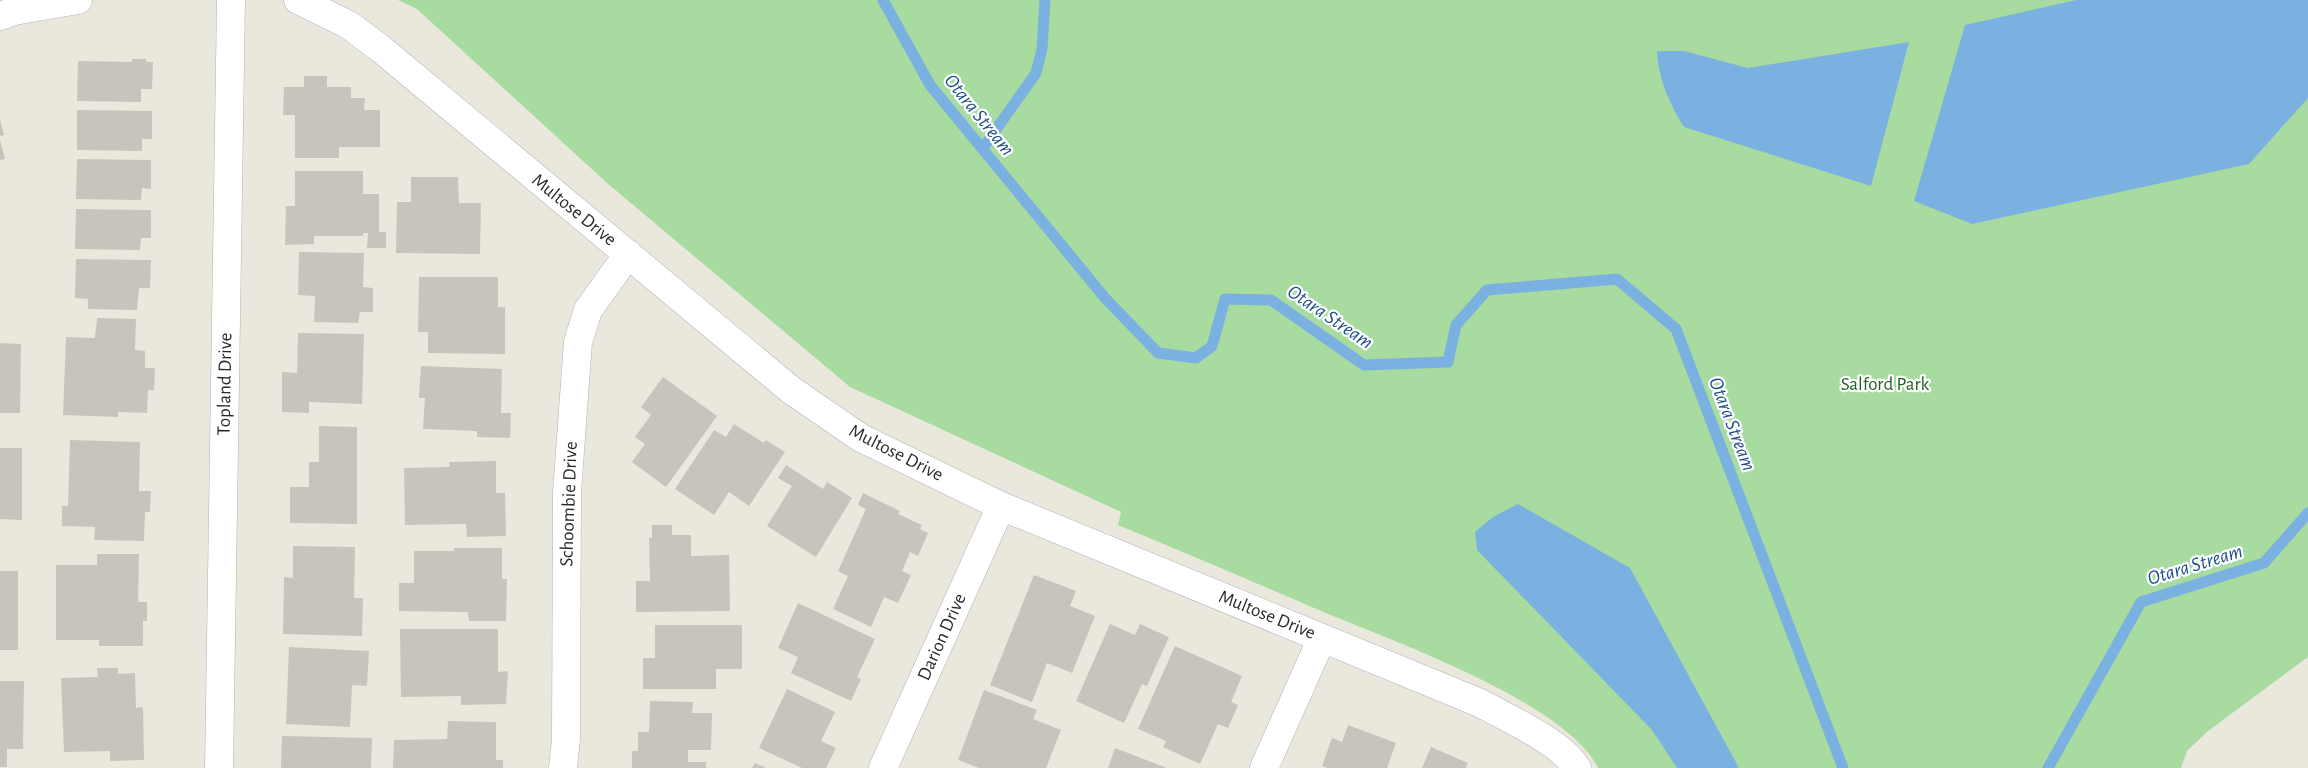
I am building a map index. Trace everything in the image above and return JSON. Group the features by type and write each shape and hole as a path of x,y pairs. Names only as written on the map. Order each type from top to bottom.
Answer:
{"street":[{"path":"0,16 14,11 78,0"},
{"name":"Topland Drive","path":"220,768 231,0"},
{"name":"Multose Drive","path":"298,0 349,25 381,49 791,390 861,438 1001,506 1480,704 1530,730 1572,759 1577,768"},
{"name":"Schoombie Drive","path":"563,768 566,739 567,492 578,342 588,310 628,254"},
{"name":"Darion Drive","path":"883,768 1001,506"},
{"path":"1264,768 1322,638"}],"green space":[{"name":"Salford Park","path":"398,0 2308,0 2308,657 2208,731 2187,751 2181,768 1598,768 1580,743 1551,720 1514,697 1473,676 1389,638 1118,525 1121,512 850,387 607,183 417,9"}],"water":[{"path":"2076,0 2308,0 2308,98 2249,164 1972,224 1914,201 1965,25"},
{"path":"1909,42 1871,186 1684,127 1666,91 1657,51 1684,51 1748,68"},
{"path":"1518,504 1630,568 1739,768 1677,768 1652,730 1477,550 1475,532 1493,517"}],"building":[{"path":"132,59 146,59 146,62 153,62 152,89 141,89 141,102 77,101 78,61 132,62"},
{"path":"304,76 327,76 327,87 351,87 351,98 365,98 364,110 380,110 380,147 339,147 339,158 295,158 295,115 283,115 284,87 304,87"},
{"path":"77,110 152,111 152,139 142,139 142,151 77,150"},
{"path":"0,120 4,135 0,136"},
{"path":"0,140 5,159 0,160"},
{"path":"77,159 151,160 151,189 142,188 141,200 76,199"},
{"path":"295,171 363,171 363,194 379,194 379,232 386,232 386,248 367,248 368,233 363,233 363,236 314,236 314,244 285,245 286,206 295,206"},
{"path":"411,177 458,177 459,203 481,203 480,254 396,253 397,202 411,202"},
{"path":"76,209 151,210 151,238 141,238 140,250 75,249"},
{"path":"299,252 364,253 363,287 373,288 373,312 360,312 358,323 314,322 315,296 298,295"},
{"path":"76,259 151,260 150,288 139,288 137,310 88,309 88,299 75,298"},
{"path":"419,277 498,277 498,307 505,307 505,354 428,353 428,332 418,332"},
{"path":"97,318 136,319 135,350 145,351 145,368 155,368 154,390 148,390 147,413 118,412 118,417 63,415 66,337 95,338"},
{"path":"298,333 364,334 362,404 309,402 309,413 282,412 282,372 297,373"},
{"path":"0,343 21,344 20,413 0,413"},
{"path":"421,366 502,369 501,413 511,413 510,438 477,437 477,431 423,429 425,398 419,398"},
{"path":"663,377 717,416 666,487 632,462 645,444 635,437 651,415 641,407"},
{"path":"734,424 764,443 766,440 785,452 749,506 729,492 714,515 675,489 714,430 726,437"},
{"path":"319,426 357,427 357,524 290,523 290,487 309,487 309,462 319,462"},
{"path":"70,440 140,442 139,491 151,491 150,512 145,512 144,541 94,540 95,527 62,526 62,506 68,506"},
{"path":"0,448 22,448 22,520 0,519"},
{"path":"496,461 496,493 505,493 506,536 467,537 466,524 405,525 404,468 450,467 449,462"},
{"path":"786,465 823,489 827,482 852,498 816,557 767,526 792,486 778,478"},
{"path":"863,493 900,511 898,514 922,525 920,529 928,533 918,556 910,552 902,571 911,575 898,603 884,597 871,627 833,609 848,576 838,571 866,509 858,505"},
{"path":"652,525 672,525 672,535 691,535 691,556 729,555 730,611 636,612 636,581 650,581 649,538 652,538"},
{"path":"293,546 355,547 354,598 363,598 362,636 283,634 284,577 293,578"},
{"path":"454,548 502,548 502,579 507,579 506,621 469,621 468,612 399,611 399,583 414,583 414,551 454,551"},
{"path":"97,554 139,554 138,602 147,602 147,621 143,621 143,646 99,646 99,640 56,640 56,565 97,565"},
{"path":"0,571 18,571 18,650 0,650"},
{"path":"1034,575 1076,591 1070,606 1095,616 1072,673 1047,663 1032,702 990,685"},
{"path":"798,603 875,639 857,677 861,679 851,701 791,673 798,657 778,648"},
{"path":"1110,624 1135,635 1140,624 1169,637 1147,686 1142,684 1124,723 1076,701"},
{"path":"655,625 742,625 742,669 716,669 716,689 643,689 643,658 655,658"},
{"path":"400,629 498,629 498,672 508,671 506,704 461,705 461,696 401,697"},
{"path":"1175,646 1242,676 1231,702 1238,705 1228,728 1218,724 1200,764 1163,747 1166,741 1138,729"},
{"path":"289,647 369,651 367,686 352,685 350,727 286,724"},
{"path":"97,668 118,668 118,674 135,673 136,708 143,707 144,760 110,761 110,751 64,752 61,678 98,677"},
{"path":"0,681 24,681 23,749 7,749 7,767 0,767"},
{"path":"787,689 835,712 821,741 836,748 826,768 802,768 759,748"},
{"path":"984,690 1037,710 1033,719 1061,730 1046,768 979,768 958,760"},
{"path":"650,701 693,702 692,713 712,713 711,750 688,750 688,762 706,762 706,768 632,768 632,751 638,751 638,732 649,732"},
{"path":"448,721 496,722 496,760 503,760 503,768 393,768 394,740 447,739"},
{"path":"1348,725 1396,743 1387,768 1328,768 1322,766 1332,738 1342,742"},
{"path":"282,736 372,738 371,768 281,768"},
{"path":"1431,747 1468,763 1466,768 1422,768"},
{"path":"1115,748 1167,768 1108,768"},
{"path":"755,763 766,768 752,768"}],"waterway":[{"name":"Otara Stream","path":"883,0 930,85 1105,298 1158,353 1196,358 1212,346 1225,299 1271,300 1364,365 1448,362 1456,325 1487,290 1617,279 1676,329 1843,768"},
{"path":"983,148 1036,73 1042,49 1045,0"},
{"name":"Otara Stream","path":"2048,768 2141,602 2264,563 2308,513"}]}
